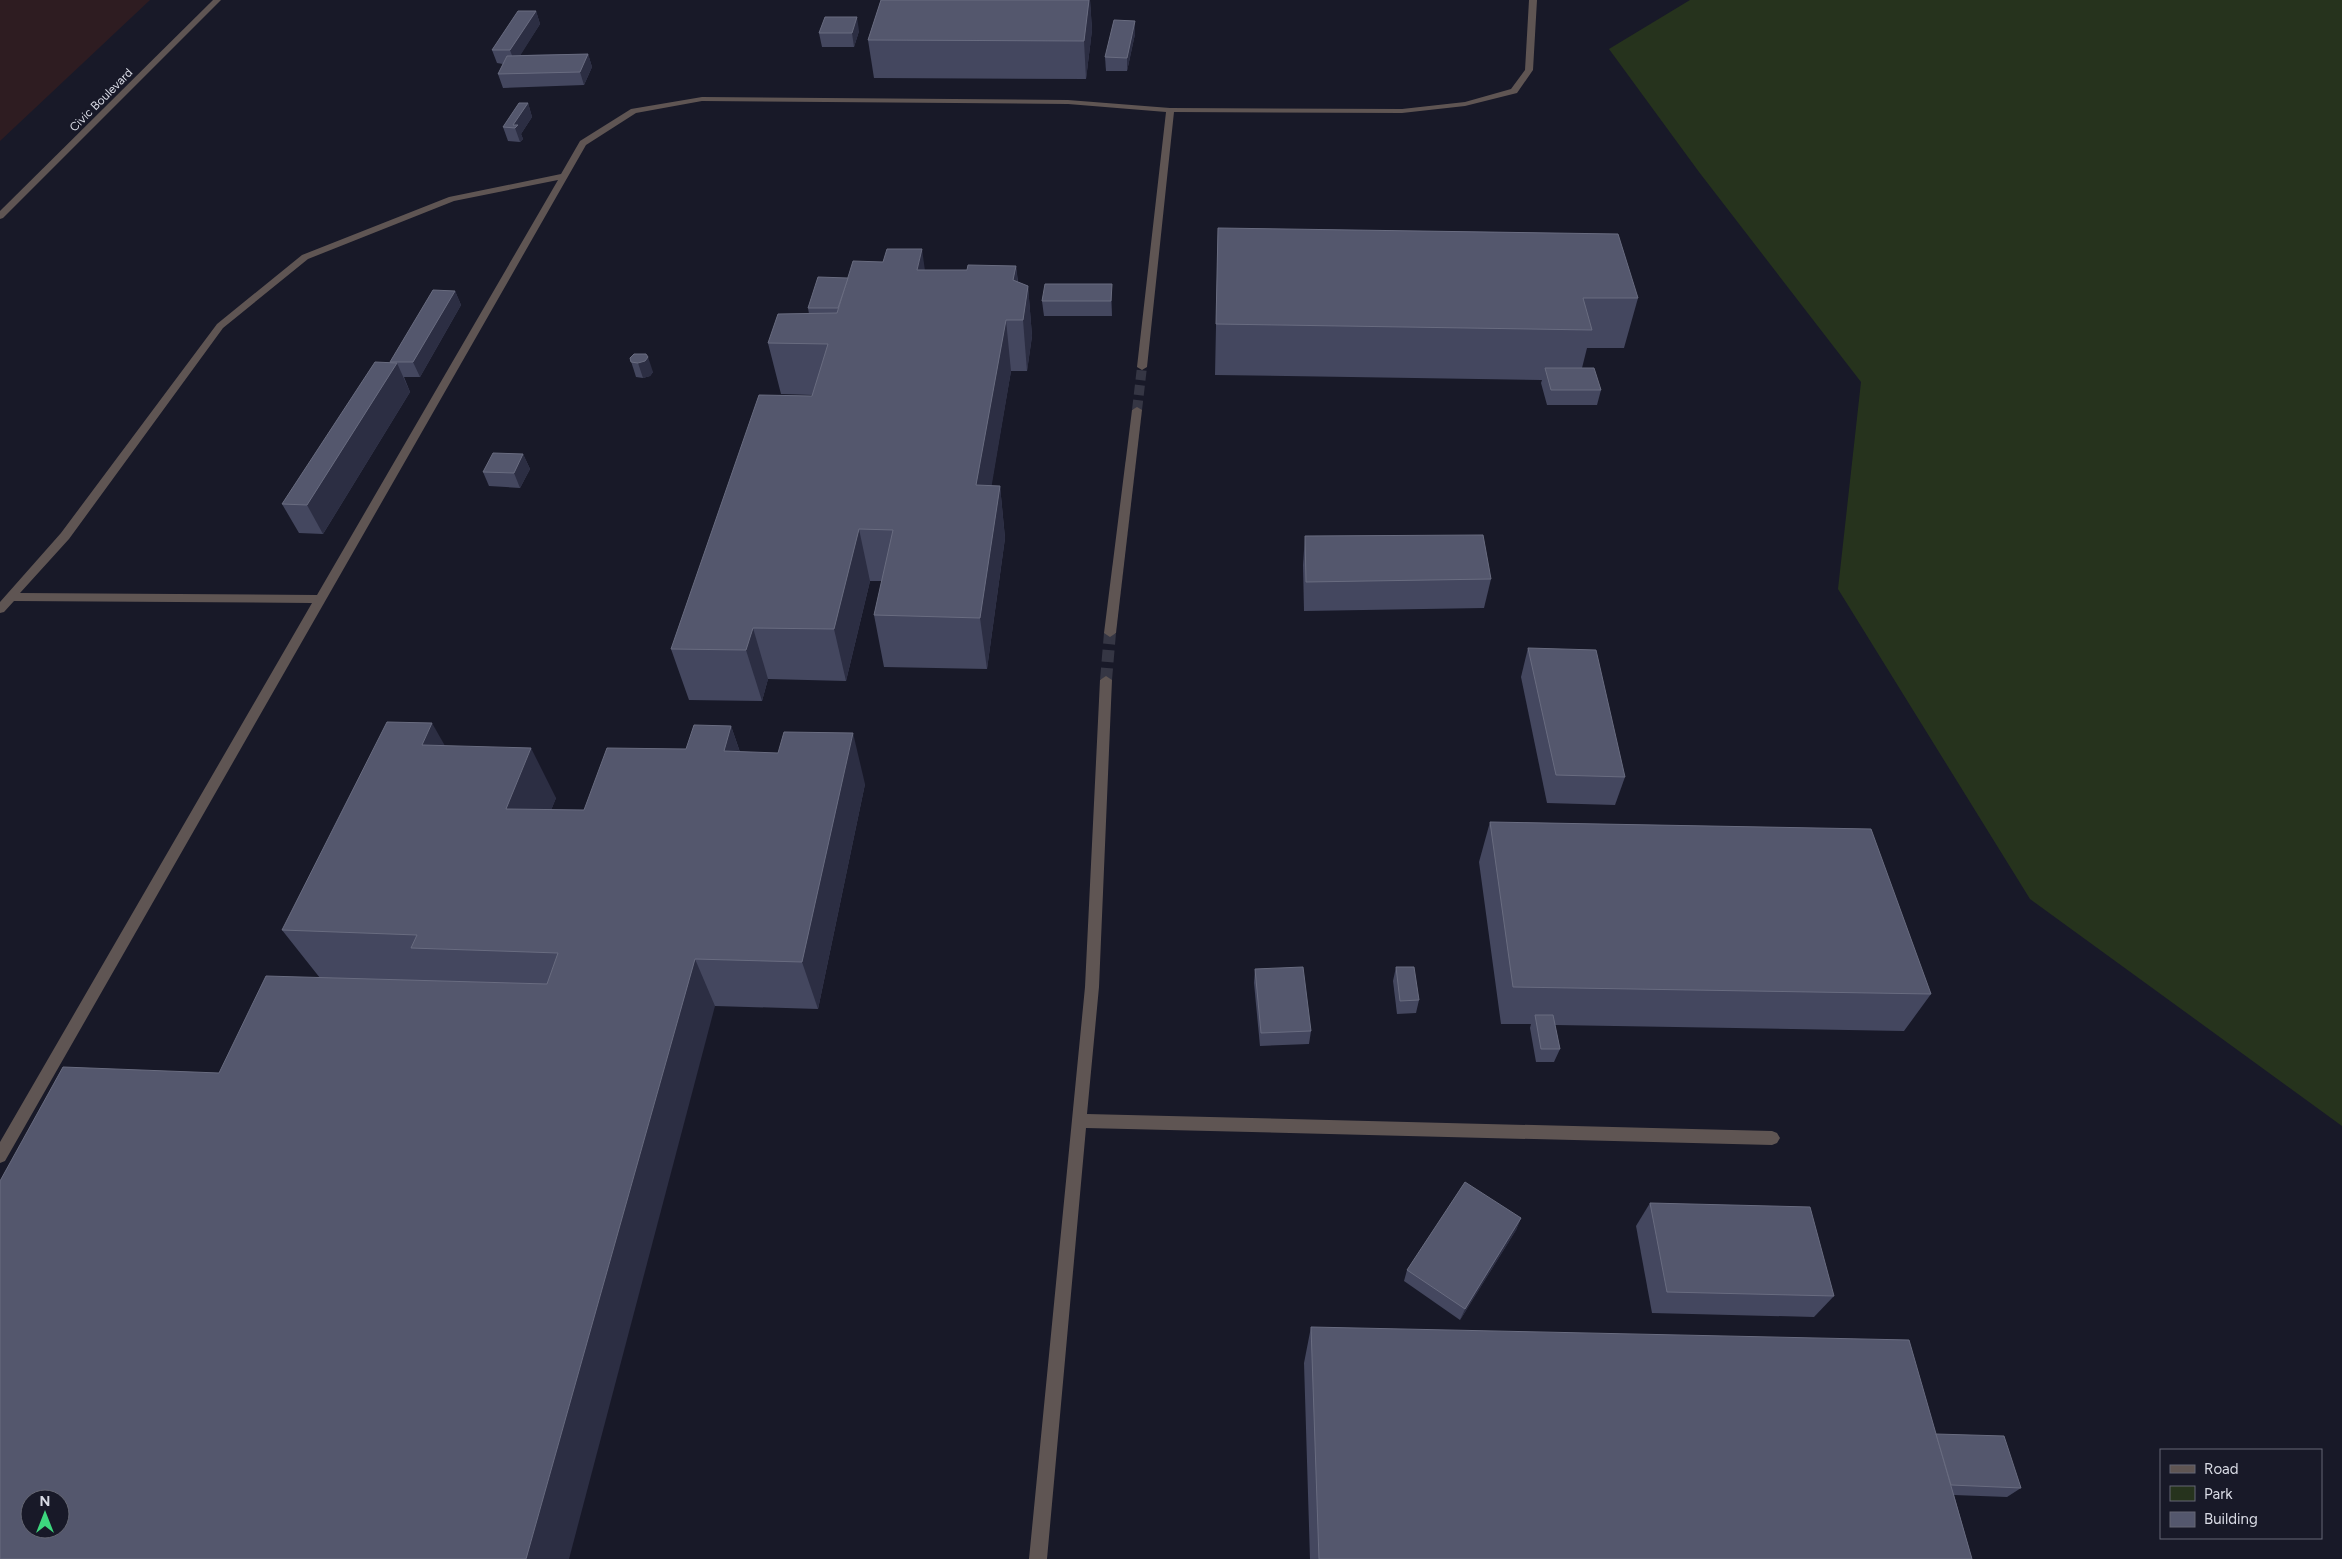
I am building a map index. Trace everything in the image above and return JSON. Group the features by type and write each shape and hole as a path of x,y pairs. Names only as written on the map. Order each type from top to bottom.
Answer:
{"street":[{"name":"Civic Boulevard","path":"0,216 217,0"},
{"path":"0,1156 583,143 634,111 702,99 1068,102 1170,110 1402,111 1465,104 1514,91 1529,70 1532,0"},
{"path":"1142,367 1170,110"},
{"path":"0,609 65,536 220,326 305,257 452,199 564,176"},
{"path":"1110,633 1137,410"},
{"path":"10,597 321,599"},
{"path":"1038,1559 1092,987 1106,680"},
{"path":"1080,1121 1772,1138"}],"shaded area":[{"path":"0,0 150,0 0,141"}],"green space":[{"path":"1690,0 2342,0 2342,1126 2030,899 1838,589 1861,382 1699,172 1609,49"}],"building":[{"path":"881,0 1089,0 1084,41 868,40"},
{"path":"518,11 536,11 510,50 492,50"},
{"path":"825,17 857,17 852,33 819,33"},
{"path":"1114,20 1135,21 1127,58 1105,57"},
{"path":"588,54 580,72 498,74 507,56"},
{"path":"519,103 528,103 513,125 518,125 515,128 503,127"},
{"path":"1218,228 1618,234 1638,298 1583,298 1592,330 1216,324"},
{"path":"887,249 922,249 917,270 967,270 968,265 1016,266 1013,280 1028,286 1023,320 1006,320 976,485 1000,486 980,618 874,615 893,530 859,529 834,629 753,628 746,650 671,649 759,395 812,396 828,344 768,343 778,314 837,313 853,261 883,262"},
{"path":"818,277 848,278 838,308 808,308"},
{"path":"1045,284 1112,284 1111,301 1042,301"},
{"path":"433,290 455,291 413,362 390,362"},
{"path":"634,354 646,354 648,357 645,361 631,362 630,358"},
{"path":"375,362 397,363 307,505 282,504"},
{"path":"1545,368 1594,368 1601,390 1551,390"},
{"path":"493,453 523,454 514,473 483,472"},
{"path":"1483,535 1491,579 1306,582 1305,536"},
{"path":"1528,648 1596,650 1625,777 1556,775"},
{"path":"387,722 432,723 422,745 531,748 506,809 584,810 607,748 686,749 694,725 731,726 724,751 778,753 784,732 853,733 802,962 695,959 526,1559 0,1559 0,1181 63,1067 219,1073 266,976 547,984 558,953 411,948 417,935 282,930"},
{"path":"1490,822 1871,829 1931,994 1513,987"},
{"path":"1303,967 1311,1031 1261,1033 1255,969"},
{"path":"1396,967 1414,967 1419,1000 1400,1001"},
{"path":"1535,1015 1553,1015 1560,1049 1541,1049"},
{"path":"1465,1182 1521,1218 1465,1309 1407,1270"},
{"path":"1650,1203 1810,1207 1834,1296 1667,1292"},
{"path":"1311,1327 1909,1340 1972,1559 1319,1559"},
{"path":"1936,1434 2004,1436 2021,1488 1951,1485"}],"tunnel":[{"path":"1137,410 1142,367"},
{"path":"1106,680 1110,633"}]}
